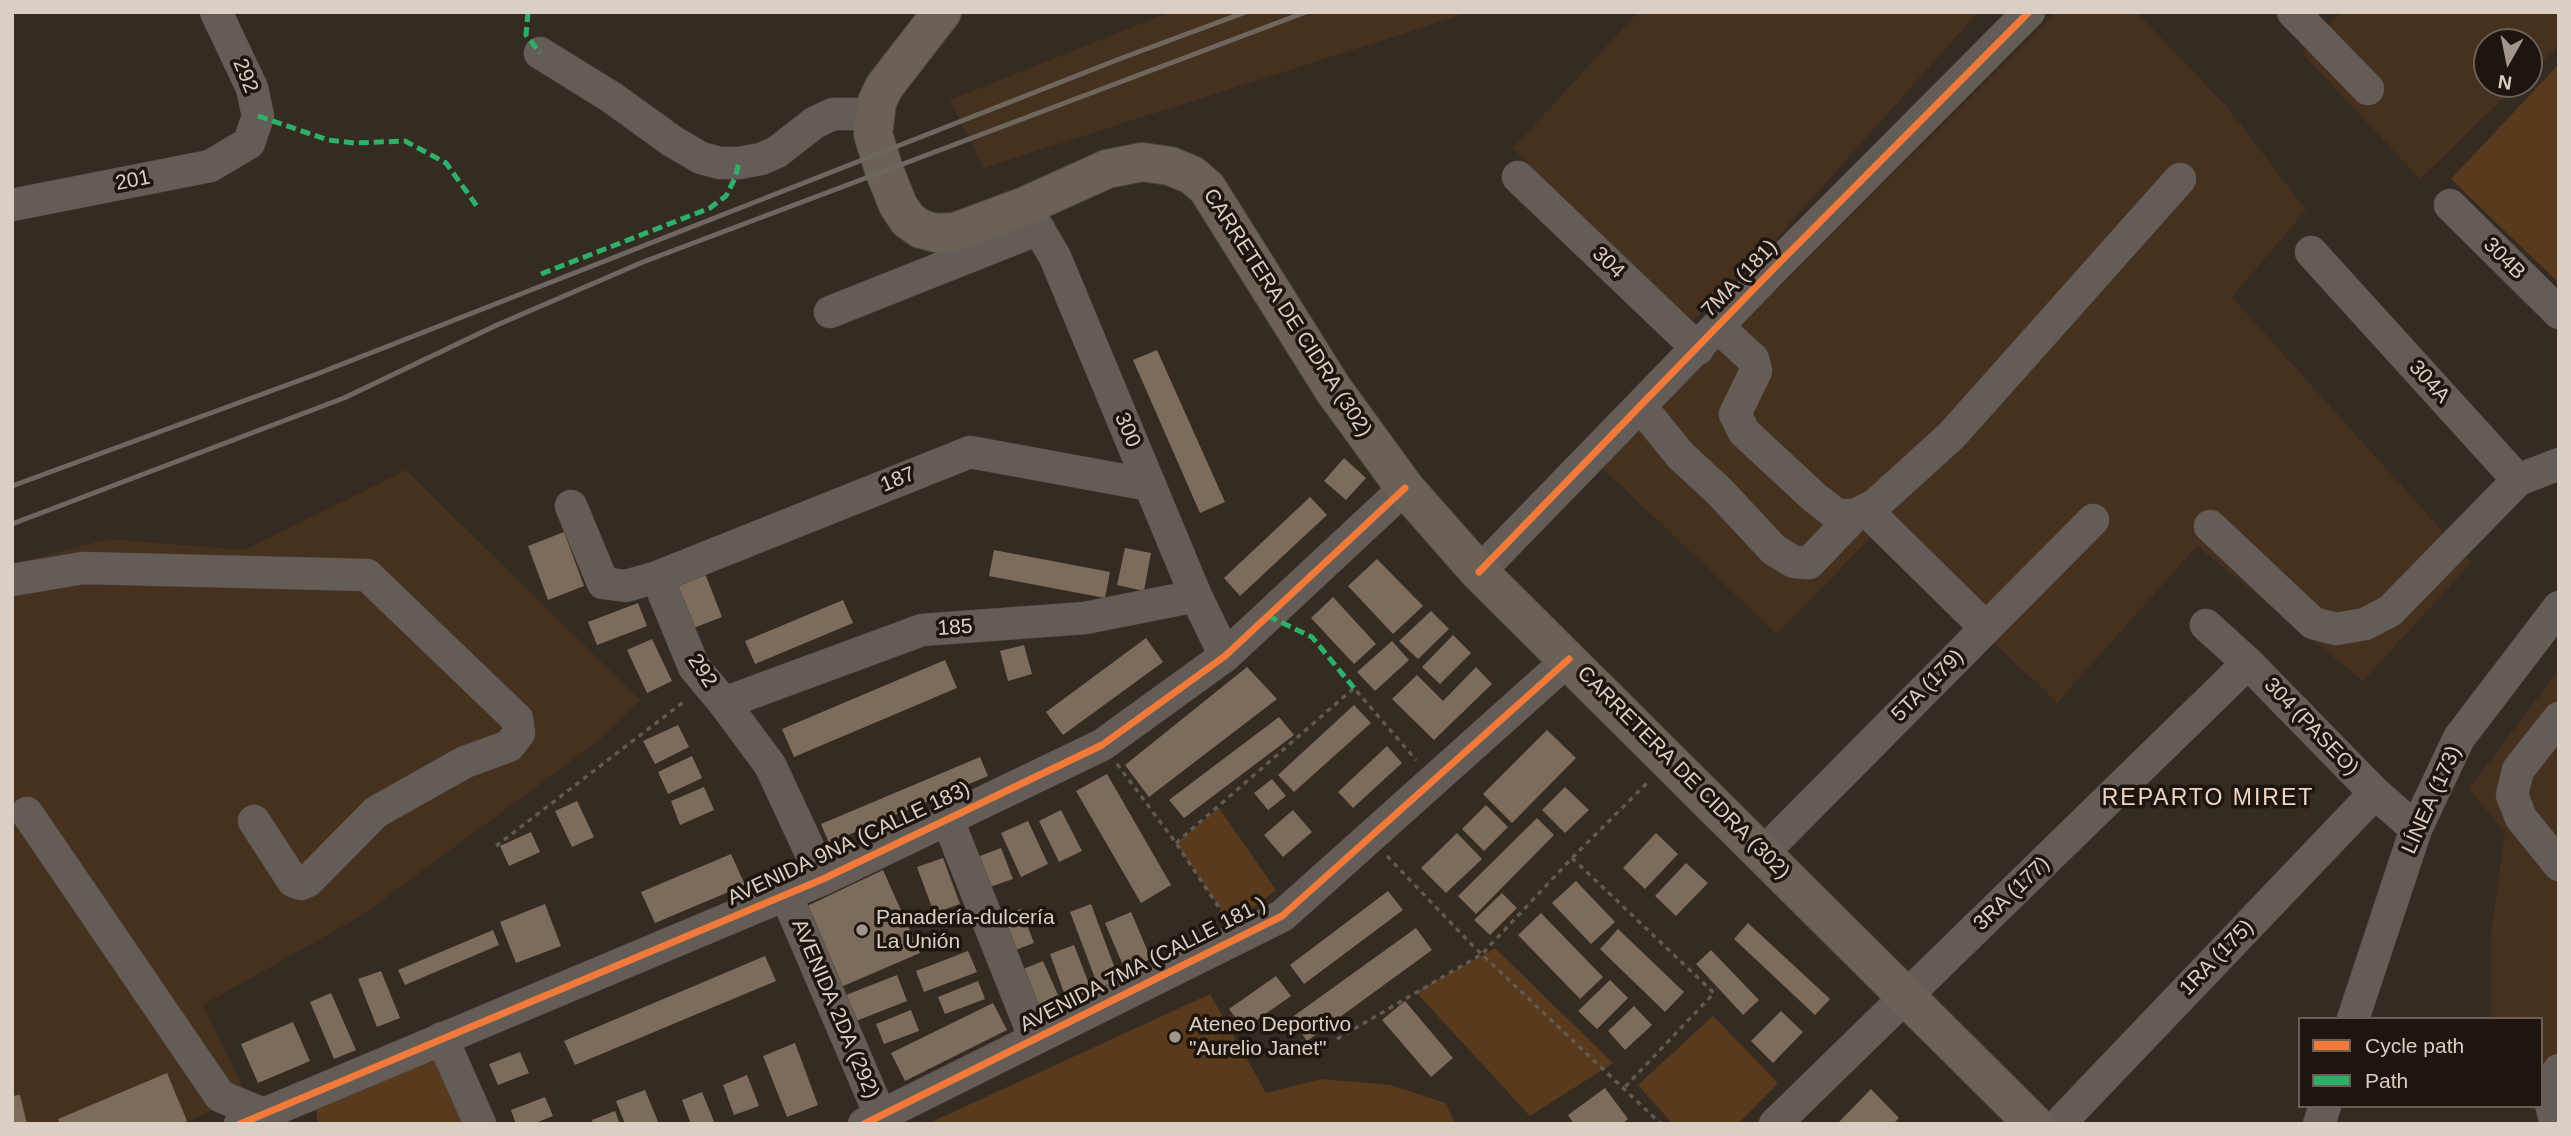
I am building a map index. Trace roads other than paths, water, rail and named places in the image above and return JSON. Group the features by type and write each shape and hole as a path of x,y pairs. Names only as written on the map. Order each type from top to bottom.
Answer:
{"main road":[{"path":"875,118 877,102 884,87 942,12"},
{"name":"CARRETERA DE CIDRA (302)","path":"875,118 873,134 898,205 908,220 921,229 936,233 955,232 1032,217 1108,169 1142,162 1170,166 1192,175 1208,188 1333,389 1405,488 1479,572 2034,1124"}],"street":[{"name":"292","path":"216,12 252,88 258,116 248,143"},
{"name":"7MA (181)","path":"1479,572 1775,267 2029,12"},
{"path":"2293,12 2368,89"},
{"path":"540,53 611,97 672,141 701,158 720,163 761,159 777,152 814,123 833,114 875,118"},
{"name":"201","path":"12,205 211,166 248,143"},
{"name":"304","path":"1518,177 1708,338 1753,359 1756,371 1735,414 1744,432 1837,515 1861,513"},
{"path":"1641,407 1681,456 1719,491 1774,550 1794,562 1809,563 1861,513 1885,497 1952,435 2180,179"},
{"name":"304B","path":"2449,205 2559,313"},
{"path":"830,312 1032,217"},
{"name":"300","path":"1032,217 1055,257 1196,596 1226,656"},
{"name":"304A","path":"2311,252 2518,480"},
{"name":"187","path":"657,577 970,452 1150,485"},
{"path":"2210,526 2313,623 2336,629 2365,625 2390,611 2518,480 2559,464"},
{"name":"AVENIDA 9NA (CALLE 183)","path":"263,1120 442,1038 823,879 1102,745 1226,656 1405,488"},
{"path":"571,506 603,583 626,586 657,577"},
{"path":"1861,513 1986,628"},
{"name":"5TA (179)","path":"1763,853 2093,520"},
{"path":"12,580 83,568 367,575 517,719 519,733 509,746 465,762 376,812 309,881 301,884 293,881 254,821"},
{"name":"292","path":"657,577 694,667 770,765 823,879"},
{"name":"185","path":"716,693 922,630 1085,618 1196,596"},
{"name":"LÍNEA (173)","path":"2354,1017 2416,829 2459,738 2559,607"},
{"name":"304 (PASEO)","path":"2206,625 2248,663 2375,793 2416,829"},
{"name":"AVENIDA 7MA (CALLE 181 )","path":"876,1121 1282,916 1569,659"},
{"name":"3RA (177)","path":"1775,1124 2248,663"},
{"path":"2559,718 2518,770 2512,795 2521,818 2559,865"},
{"name":"1RA (175)","path":"2059,1124 2375,793"},
{"path":"27,813 220,1096 263,1120"},
{"path":"947,818 1035,1039"},
{"name":"AVENIDA 2DA (292)","path":"786,895 876,1121"},
{"path":"442,1038 480,1124"},
{"path":"2556,1124 2550,1100 2555,1075 2559,1070"}],"railway":[{"path":"12,486 317,374 1122,58 1246,12"},
{"path":"12,524 344,398 497,325 643,262 1306,12"}],"place":[{"name":"Panadería-dulcería La Unión","path":"862,930"},
{"name":"Ateneo Deportivo \"Aurelio Janet\"","path":"1175,1037"}],"district":[{"name":"REPARTO MIRET","path":"2208,799"}]}
